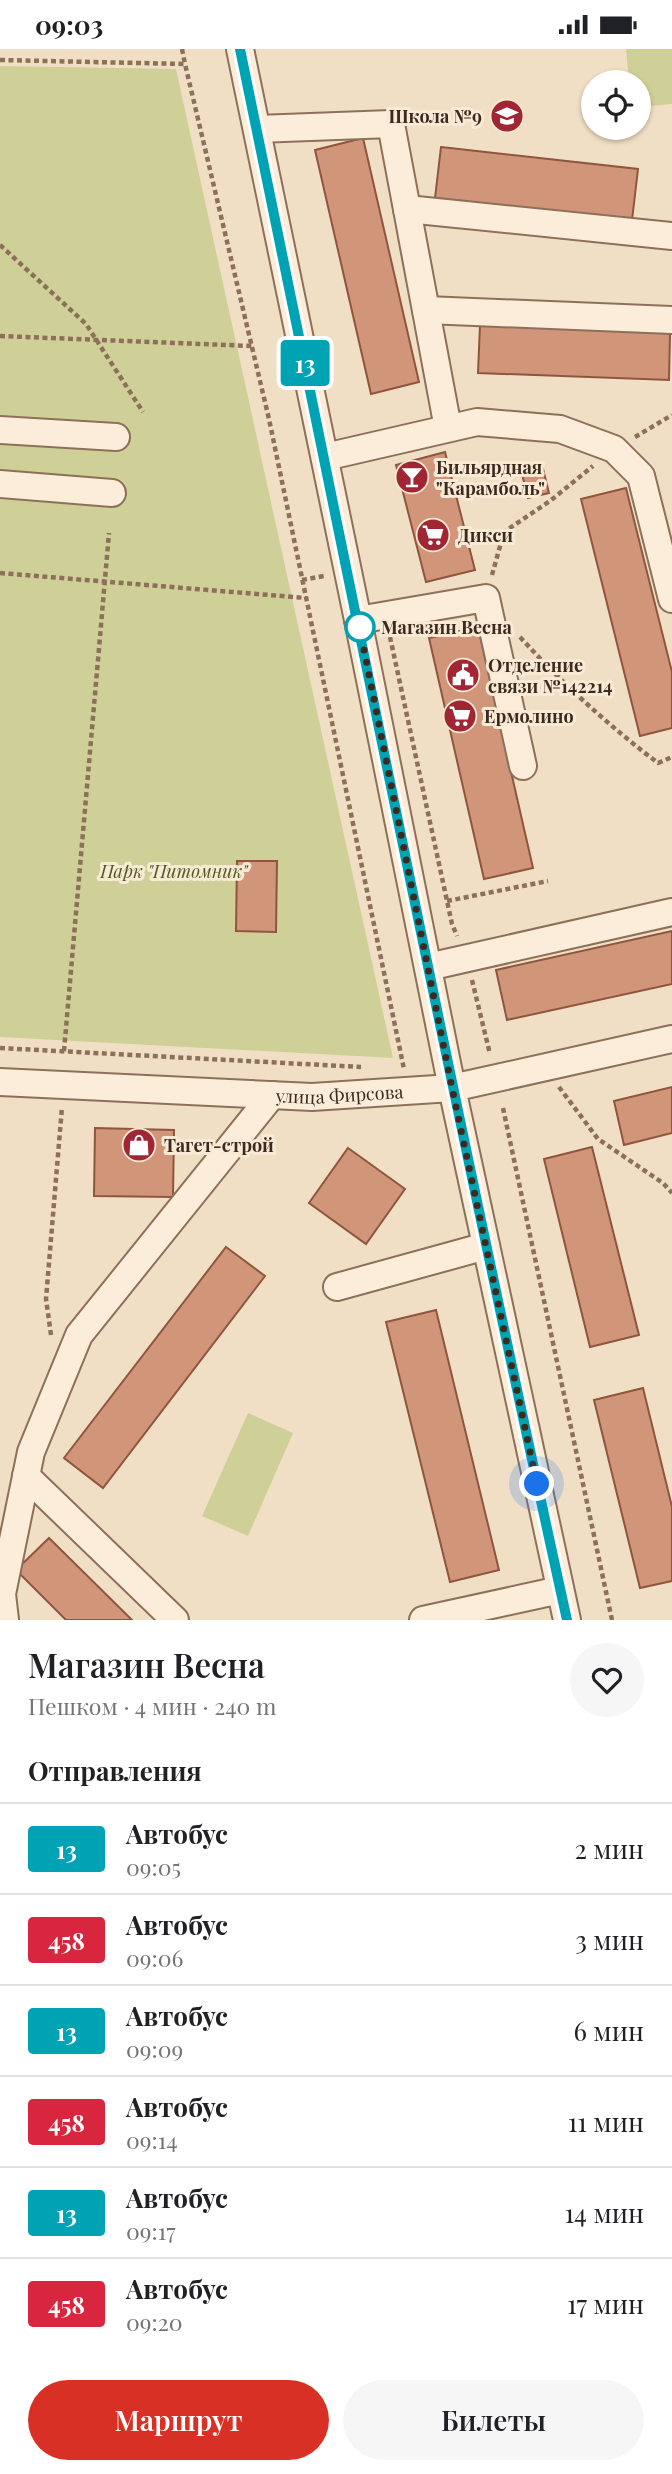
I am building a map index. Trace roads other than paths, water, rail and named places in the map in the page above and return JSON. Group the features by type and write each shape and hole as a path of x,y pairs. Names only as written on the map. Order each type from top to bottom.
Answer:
{"street":[{"path":"240,49 452,1088 566,1620"},
{"path":"257,129 391,124 449,428"},
{"path":"407,209 672,236"},
{"path":"426,310 672,320"},
{"path":"325,457 477,422 559,429 614,449 641,476 672,599"},
{"path":"0,430 116,437"},
{"path":"0,484 112,493"},
{"path":"358,620 486,598 523,766"},
{"path":"428,967 672,912"},
{"name":"улица Фирсова","path":"0,1082 312,1097 452,1088 672,1039"},
{"path":"5,1620 2,1594 31,1452 79,1335 272,1095"},
{"path":"337,1287 486,1246"},
{"path":"26,1476 175,1620"},
{"path":"423,1620 560,1590"}],"place":[{"name":"Школа №9","path":"507,116"},
{"name":"Бильярдная \"Карамболь\"","path":"412,477"},
{"name":"Дикси","path":"433,535"},
{"name":"Магазин Весна","path":"360,627"},
{"name":"Отделение связи №142214","path":"463,675"},
{"name":"Ермолино","path":"460,716"},
{"name":"Тагет-строй","path":"139,1145"}],"park label":[{"name":"Парк \"Питомник\"","path":"174,871"}]}
